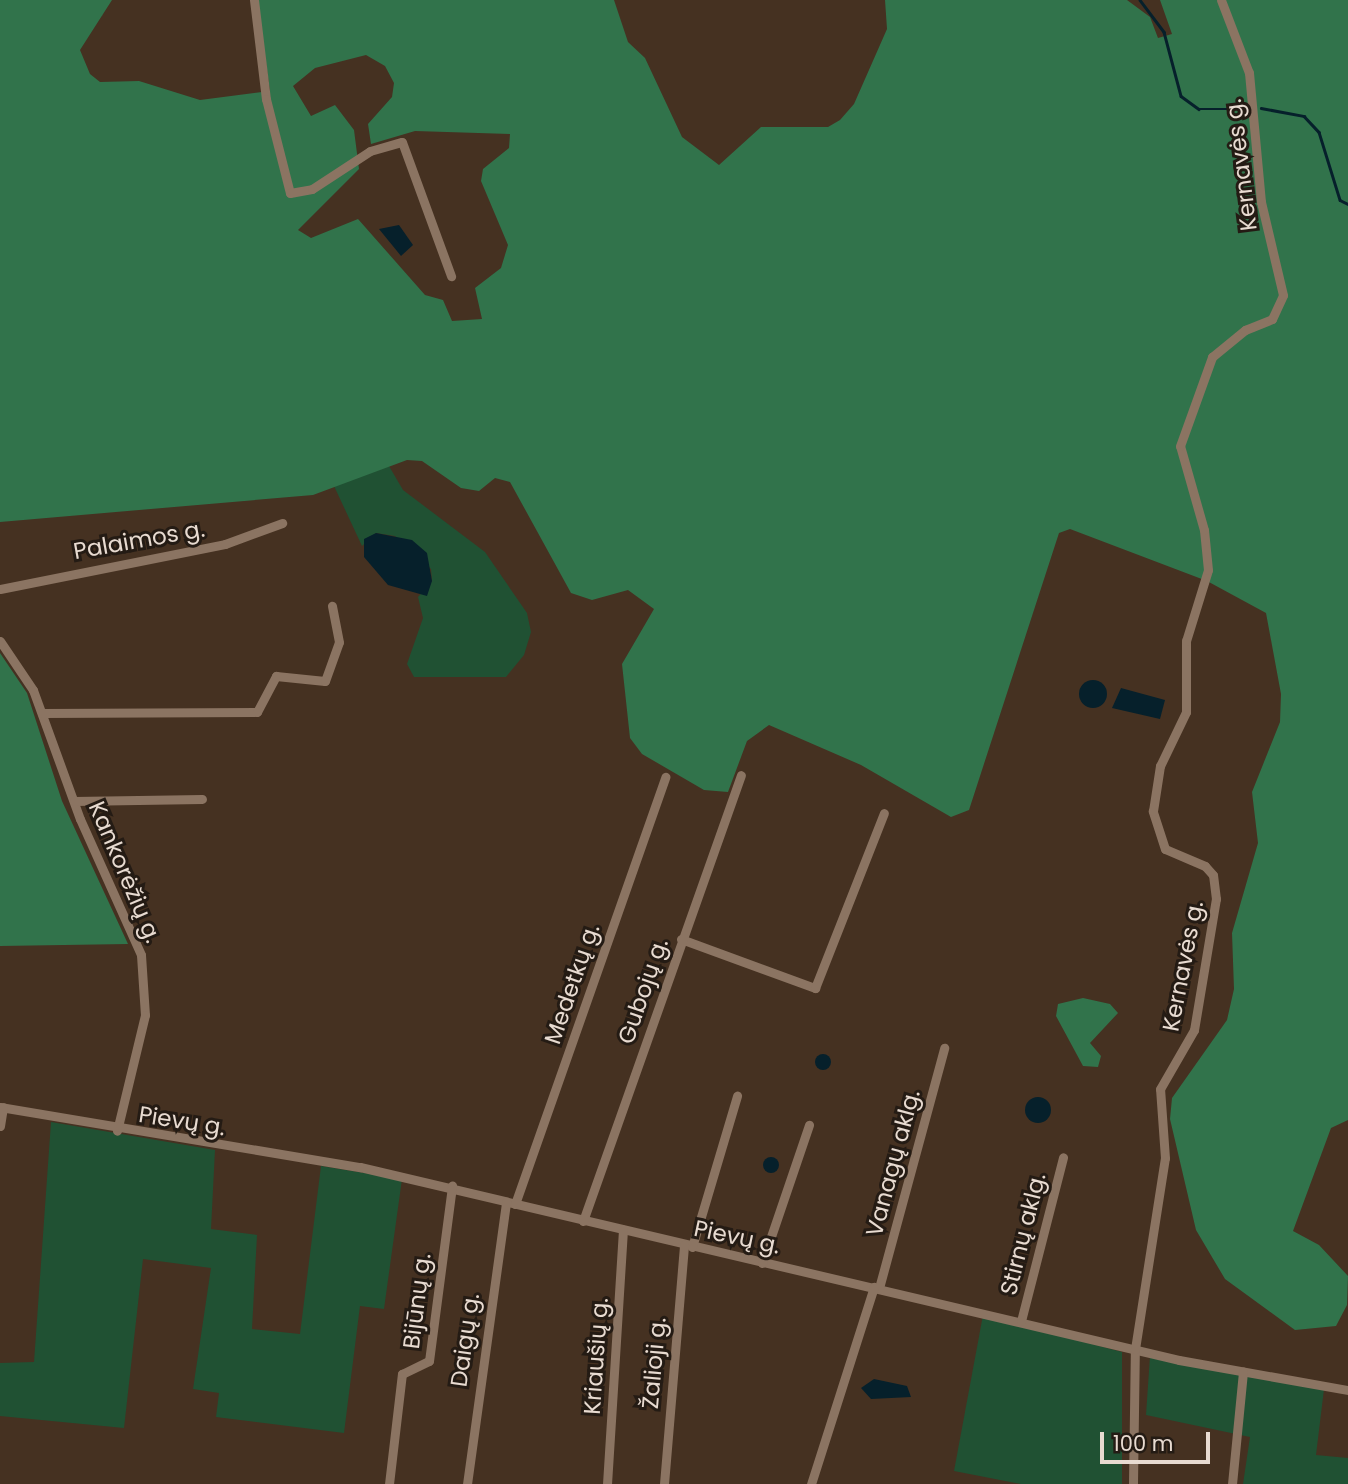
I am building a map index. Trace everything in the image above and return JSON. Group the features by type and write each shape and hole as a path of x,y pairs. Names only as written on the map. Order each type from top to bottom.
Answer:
{"street":[{"path":"254,0 266,99 290,193 312,190 370,151 402,142 451,276"},
{"name":"Kernavės g.","path":"1133,1484 1135,1349 1164,1167 1160,1089 1194,1030 1216,899 1213,875 1205,866 1165,849 1153,811 1160,766 1186,712 1186,641 1208,570 1204,530 1180,446 1212,357 1245,330 1272,319 1283,295 1261,202 1249,73 1221,0"},
{"name":"Palaimos g.","path":"0,589 225,544 282,523"},
{"path":"41,713 253,713 276,676 325,681 339,642 332,606"},
{"name":"Kankorėžių g.","path":"0,641 41,713 74,801 141,955 146,985 145,1015 117,1131"},
{"name":"Gubojų g.","path":"583,1220 741,775"},
{"name":"Medetkų g.","path":"511,1203 665,777"},
{"path":"74,801 202,799"},
{"path":"681,939 815,988 884,813"},
{"name":"Vanagų aklg.","path":"811,1484 877,1287 944,1048"},
{"name":"Žalioji g.","path":"664,1484 688,1246 737,1096"},
{"path":"0,1126 1,1107"},
{"name":"Pievų g.","path":"1,1107 117,1131 452,1186 688,1246 877,1287 1135,1349 1243,1372 1348,1390"},
{"path":"762,1263 809,1125"},
{"name":"Stirnų aklg.","path":"1021,1321 1063,1157"},
{"name":"Bijūnų g.","path":"389,1484 402,1374 429,1361 452,1186"},
{"name":"Daigų g.","path":"467,1484 511,1203"},
{"name":"Kriaušių g.","path":"607,1484 622,1230"},
{"path":"1232,1484 1243,1372"}],"green space":[{"path":"0,0 112,0 80,50 90,74 100,82 139,81 200,100 270,91 257,0 614,0 628,42 645,58 682,137 719,165 761,127 828,127 840,120 854,104 887,29 885,0 1127,0 1150,17 1158,38 1172,34 1160,0 1348,0 1348,1120 1331,1128 1293,1231 1319,1245 1348,1276 1347,1305 1336,1326 1295,1330 1225,1279 1196,1230 1170,1119 1172,1098 1227,1020 1234,989 1232,933 1258,843 1252,792 1280,722 1281,694 1266,613 1207,581 1070,529 1059,533 969,810 951,817 861,765 769,725 747,741 728,792 704,790 642,754 630,738 622,664 654,609 628,590 592,600 571,593 510,482 495,478 479,491 461,488 422,461 407,460 313,495 0,522","holes":["366,55 385,66 394,83 392,97 368,124 371,144 415,131 510,134 509,148 483,169 481,181 508,245 501,268 475,288 482,319 452,321 443,300 425,295 358,219 311,238 298,230 359,169 354,130 335,105 311,116 293,86 315,68"]},
{"path":"389,466 403,490 485,552 527,613 531,632 524,655 506,677 414,677 407,664 423,618 418,597 432,581 431,569 395,536 376,533 362,546 334,486"},
{"path":"0,653 27,693 62,801 128,944 0,946"},
{"path":"1083,998 1110,1004 1118,1013 1090,1043 1101,1056 1098,1067 1083,1066 1056,1016 1058,1004"},
{"path":"51,1122 215,1150 211,1229 257,1235 252,1329 300,1334 321,1166 402,1179 384,1309 360,1306 344,1433 216,1417 219,1393 193,1389 211,1268 143,1259 124,1428 0,1416 0,1363 34,1362"},
{"path":"983,1315 1122,1352 1122,1484 1021,1484 954,1471"},
{"path":"1150,1356 1324,1389 1316,1455 1348,1458 1348,1484 1243,1484 1250,1437 1146,1415"}],"water":[{"path":"399,225 413,245 401,256 379,229"},
{"path":"376,533 412,540 427,553 432,581 427,596 388,585 364,557 364,539"},
{"path":"1093,680 1103,684 1107,694 1103,704 1093,708 1083,704 1079,694 1083,684"},
{"path":"1121,688 1165,700 1160,719 1112,708"},
{"path":"823,1054 829,1056 829,1068 823,1070 817,1068 815,1062 817,1056"},
{"path":"1038,1097 1047,1101 1051,1110 1047,1119 1038,1123 1029,1119 1025,1110 1029,1101"},
{"path":"771,1157 777,1159 777,1171 771,1173 765,1171 763,1165 765,1159"},
{"path":"874,1379 907,1386 911,1397 871,1399 861,1388"}],"waterway":[{"path":"1140,0 1164,32 1181,96 1199,109 1244,109"},
{"path":"1261,108 1304,116 1319,132 1340,200 1348,204"}]}
